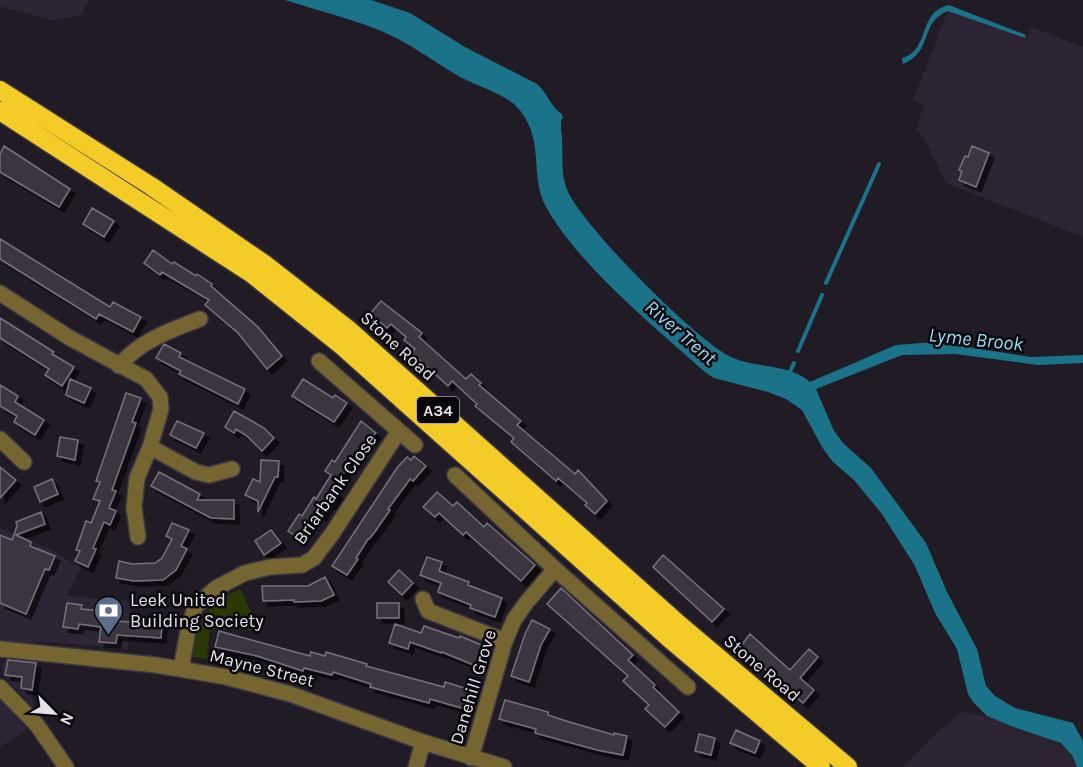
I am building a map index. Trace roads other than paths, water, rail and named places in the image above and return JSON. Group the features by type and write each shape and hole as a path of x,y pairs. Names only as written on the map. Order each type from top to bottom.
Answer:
{"highway":[{"name":"Stone Road","path":"0,90 176,214 342,346 672,640 820,767"},
{"name":"Stone Road","path":"0,111 266,265 348,329 681,626 848,767"}],"street":[{"path":"0,293 70,338 146,380 160,397 161,409 150,447 137,478 134,507 138,537"},
{"path":"118,366 129,352 153,339 189,331 200,320"},
{"name":"Briarbank Close","path":"319,361 415,445"},
{"name":"Briarbank Close","path":"181,669 195,607 216,588 245,573 270,567 302,565 314,558 399,431"},
{"path":"0,439 24,462"},
{"path":"150,447 196,472 209,475 232,469"},
{"path":"456,480 682,687"},
{"name":"Danehill Grove","path":"471,758 505,641 520,612 555,569"},
{"path":"423,608 505,641"},
{"name":"Mayne Street","path":"0,649 181,669 226,677 290,694 423,742 504,767"},
{"path":"0,687 37,725 66,767"},
{"path":"416,767 423,742"}],"water":[{"name":"River Trent","path":"285,0 371,0 410,13 465,47 537,84 562,114 563,173 566,187 591,226 639,278 691,328 729,356 749,363 792,372 810,382 896,345 935,342 1031,357 1083,355 1083,363 1038,365 955,354 902,355 816,389 834,431 844,444 871,468 926,543 947,592 977,649 986,686 995,696 1015,708 1073,723 1083,741 1083,767 1077,767 1072,755 1061,743 987,716 973,702 968,694 957,649 935,613 915,566 882,514 854,480 832,461 802,410 786,399 768,392 714,378 706,373 641,316 578,252 546,207 538,181 531,130 525,117 515,105 498,94 462,78 392,36 354,21"},
{"path":"949,5 1026,35 1025,38 948,11 933,22 919,52 903,64 902,58 911,54 917,47 932,15"}],"waterway":[{"path":"826,283 879,164"},
{"path":"798,351 822,295"},
{"path":"788,376 794,363"}],"place":[{"name":"Leek United Building Society","path":"109,636"}],"water label":[{"name":"Lyme Brook","path":"976,339"}]}
